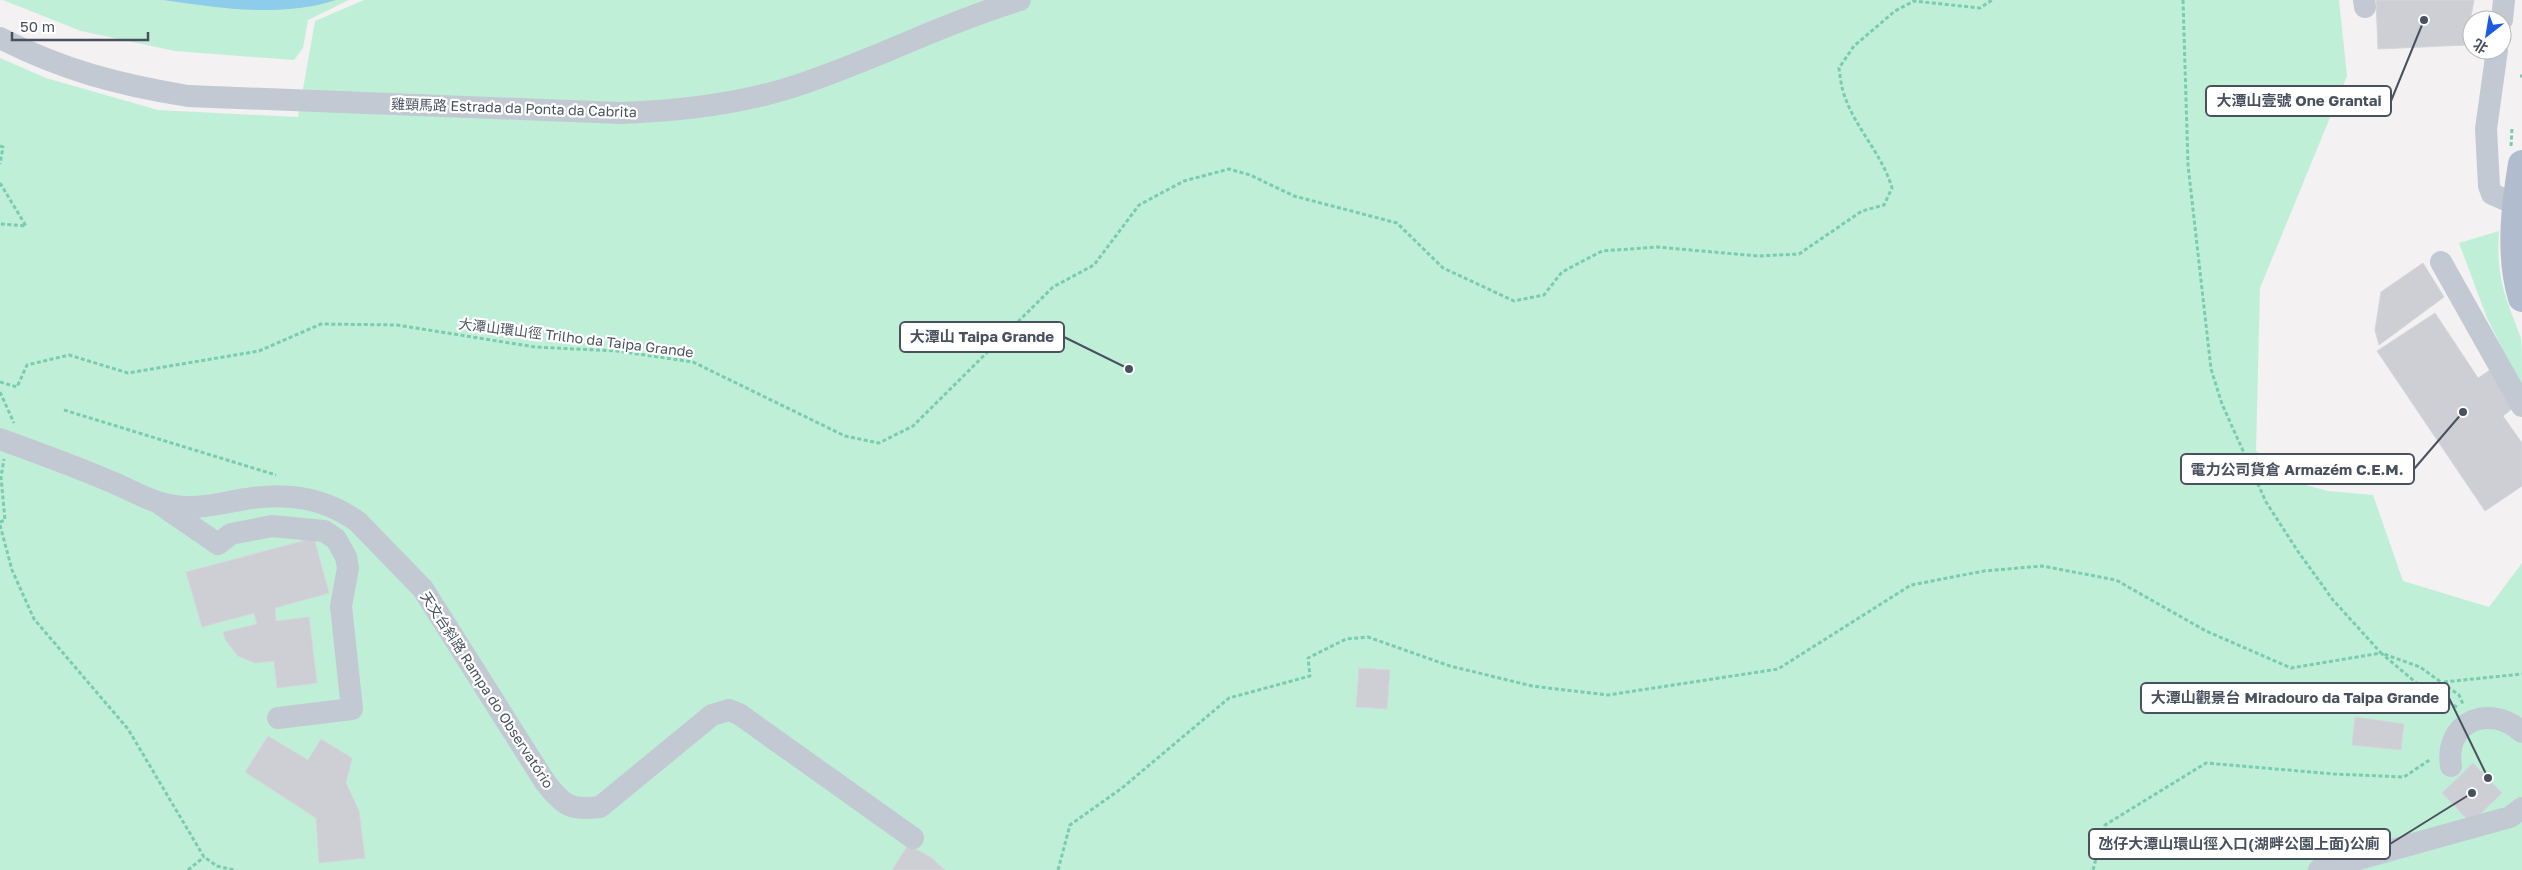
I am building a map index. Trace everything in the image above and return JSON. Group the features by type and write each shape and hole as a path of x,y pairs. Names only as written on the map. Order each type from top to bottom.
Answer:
{"main road":[{"path":"2519,186 2514,243 2516,269 2522,298"}],"street":[{"name":"雞頸馬路 Estrada da Ponta da Cabrita","path":"0,38 26,52 83,74 118,84 188,96 620,113 662,112 716,106 790,88 1020,0"},
{"path":"2496,60 2486,129 2488,173 2492,194 2519,186"},
{"path":"2441,262 2522,406"},
{"name":"天文台斜路 Rampa do Observatório","path":"0,439 129,488 160,505 199,508 280,494 312,498 346,513 358,522 423,589 545,782 556,796 568,805 580,810 600,807 712,715 729,710 739,714 913,838"},
{"path":"160,505 215,552 231,534 257,528 291,526 324,531 336,539 346,557 348,568 340,606 352,709 278,718"},
{"path":"2445,760 2450,758 2456,736 2472,720 2490,716 2504,720 2522,732"},
{"path":"2319,870 2510,817 2522,808"}],"path":[{"name":"大潭山環山徑 Trilho da Taipa Grande","path":"0,382 17,387 27,364 69,356 128,373 259,351 321,324 397,325 535,347 617,351 693,362 845,436 879,443 913,426 1052,287 1094,264 1139,205 1184,181 1228,169 1250,175 1294,196 1397,223 1443,268 1514,300 1544,295 1562,272 1602,251 1657,247 1758,256 1799,254 1862,211 1884,205 1892,188 1887,172 1856,119 1843,92 1839,68 1854,46 1895,10 1914,1 1980,8 1992,0"},
{"path":"2183,0 2188,165 2214,377 2222,404 2266,502 2333,600 2381,653 2427,692 2459,708"},
{"path":"0,146 3,147 0,164"},
{"path":"0,183 26,226 0,224"},
{"path":"64,410 279,475"},
{"path":"0,522 6,520 1,477"},
{"path":"0,526 12,570 34,618 128,729 204,857 217,866 234,870"},
{"path":"1058,870 1070,825 1122,788 1229,698 1310,676 1308,658 1346,638 1368,637 1450,666 1532,686 1608,695 1778,669 1911,585 1984,571 2042,566 2116,580 2206,631 2290,668 2381,653 2420,667 2444,682 2459,695 2467,712"},
{"path":"2444,682 2522,674"},
{"path":"2093,870 2105,825 2206,763 2334,774 2404,777 2445,760"},
{"path":"188,870 204,857"}],"green space":[{"path":"3,0 349,0 308,20 303,48 294,60 175,51 81,31"},
{"path":"364,0 2339,0 2347,76 2260,288 2256,451 2295,482 2328,491 2373,495 2403,581 2489,607 2522,563 2522,870 0,870 0,58 46,78 158,110 298,117 315,21"},
{"path":"2499,231 2500,275 2506,298 2521,338 2522,388 2487,318 2459,243"}],"water":[{"path":"163,0 336,0 294,9 250,10"}],"building":[{"path":"2376,0 2474,0 2472,10 2462,10 2462,45 2378,49"},
{"path":"2423,263 2444,297 2379,345 2375,330 2381,292"},
{"path":"2435,313 2478,378 2490,370 2513,408 2503,416 2522,443 2522,486 2485,511 2377,351"},
{"path":"314,538 329,593 275,608 276,621 309,617 317,683 277,688 274,661 255,663 238,656 226,641 223,632 257,624 254,613 202,627 186,572"},
{"path":"1359,668 1390,670 1387,709 1356,707"},
{"path":"2355,717 2404,724 2401,750 2352,745"},
{"path":"268,736 308,760 321,739 352,758 346,783 359,811 365,858 319,863 316,818 245,772"},
{"path":"2473,763 2502,793 2471,823 2442,793"},
{"path":"908,845 932,858 945,870 892,870"}],"place":[{"name":"大潭山壹號 One Grantai","path":"2424,20"},
{"name":"大潭山 Taipa Grande","path":"1129,369"},
{"name":"電力公司貨倉 Armazém C.E.M.","path":"2463,412"},
{"name":"大潭山觀景台 Miradouro da Taipa Grande","path":"2488,778"},
{"name":"氹仔大潭山環山徑入口(湖畔公園上面)公廁","path":"2472,793"}]}
